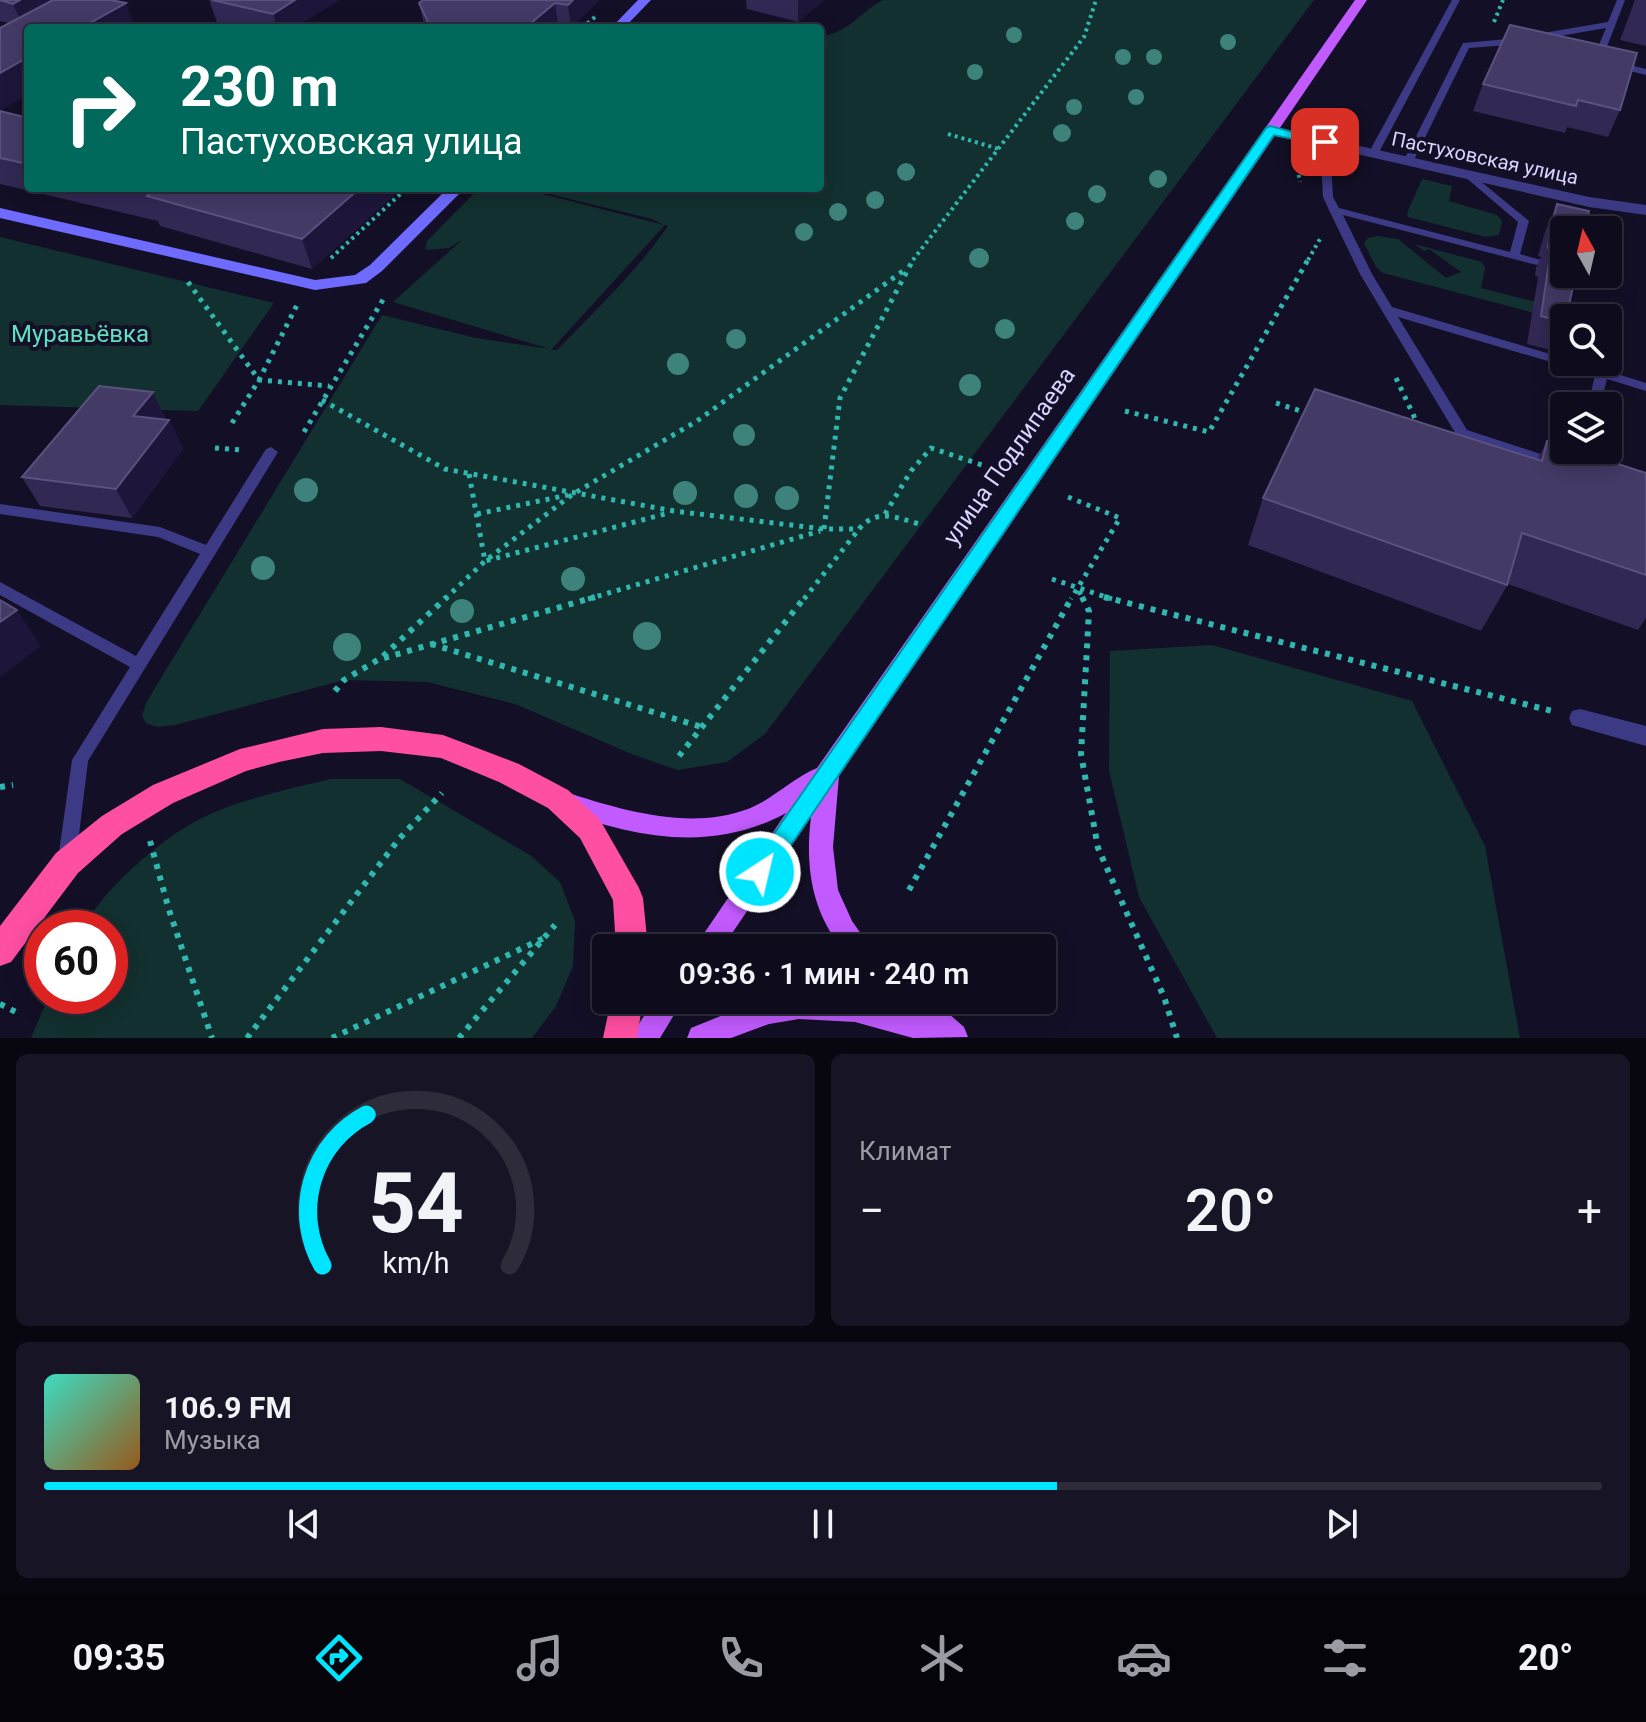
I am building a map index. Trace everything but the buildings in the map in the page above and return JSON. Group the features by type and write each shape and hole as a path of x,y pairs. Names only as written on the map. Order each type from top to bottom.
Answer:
{"highway":[{"path":"0,951 67,863 112,825 163,794 240,761 323,741 381,739 443,747 509,773 558,799 590,829 628,898 631,934"},
{"path":"620,1038 624,1014"}],"main road":[{"name":"улица Подлипаева","path":"717,934 1361,0"},
{"path":"558,799 629,821 667,828 703,826 745,820 783,802 831,770"},
{"path":"831,770 821,826 819,860 824,889 835,919 847,934"},
{"path":"701,1038 739,1018 779,1005 830,1004 864,1010 955,1038"},
{"path":"644,1038 660,1014"},
{"path":"928,1014 955,1038"}],"street":[{"path":"621,24 645,0"},
{"name":"Пастуховская улица","path":"1270,130 1589,202 1646,210"},
{"path":"0,213 291,282 315,285 360,279 376,268 453,192"},
{"path":"1580,718 1646,736"}],"lane":[{"path":"1373,154 1456,0"},
{"path":"1598,60 1621,0"},
{"path":"1408,162 1466,45 1508,42 1611,24"},
{"path":"1508,42 1538,48"},
{"path":"1583,57 1646,72"},
{"path":"1325,142 1328,197 1334,210 1388,310 1462,433 1564,466"},
{"path":"1468,174 1524,221 1514,256"},
{"path":"1334,210 1537,262"},
{"path":"1388,310 1550,358"},
{"path":"1611,376 1646,387"},
{"path":"67,863 80,760 271,452"},
{"path":"0,509 160,532 209,552"},
{"path":"0,588 140,665"}],"path":[{"path":"824,529 840,398 907,268 1084,37 1096,0"},
{"path":"948,134 999,149"},
{"path":"327,262 403,192"},
{"path":"1125,411 1209,432 1325,231"},
{"path":"335,691 344,680 381,658 485,561 573,494 697,421 907,268"},
{"path":"184,276 259,380 329,386"},
{"path":"304,432 384,298"},
{"path":"232,423 259,380 297,304"},
{"path":"322,400 445,469 674,511 824,529 859,529"},
{"path":"1276,403 1319,417"},
{"path":"885,514 911,471 931,448 985,466"},
{"path":"469,474 485,561"},
{"path":"477,514 573,494"},
{"path":"909,890 1011,703 1120,518 1068,497"},
{"path":"485,561 674,511"},
{"path":"679,756 869,517 885,514 919,524"},
{"path":"381,658 824,529"},
{"path":"1052,579 1079,590 1580,718"},
{"path":"1079,590 1089,611 1081,754 1098,848 1164,997 1177,1038"},
{"path":"431,644 702,727"},
{"path":"0,787 13,785"},
{"path":"247,1038 399,839 442,793"},
{"path":"150,841 169,910 212,1038"},
{"path":"459,1038 555,925"},
{"path":"332,1038 544,938"},
{"path":"0,1004 18,1013"}],"green space":[{"path":"883,0 1314,0 765,734 727,762 678,770 634,755 515,704 427,682 344,680 175,725 157,727 146,723 142,715 147,701 382,315 476,338 550,349 393,302 463,239 449,248 425,250 427,241 475,192 535,192 664,225 652,219 541,192 824,192 824,36 847,26","holes":["665,225 668,226 642,259 557,350 551,350"]},
{"path":"1422,179 1452,186 1449,201 1497,215 1502,221 1499,235 1486,237 1408,217"},
{"name":"Муравьёвка","path":"0,237 274,303 198,411 0,405"},
{"path":"1368,238 1398,239 1446,278 1461,272 1429,249 1424,251 1414,244 1482,262 1485,268 1481,288 1550,306 1550,317 1383,273 1376,267 1364,243"},
{"path":"1212,645 1412,701 1485,846 1520,1038 1217,1038 1139,897 1109,771 1110,651"},
{"path":"331,779 400,779 530,855 560,882 575,921 573,966 556,1006 532,1038 31,1038 41,1014 128,1014 128,910 94,910 137,864 190,824 221,810 283,790"}],"route":[{"path":"760,872 1270,130 1325,142"}]}
